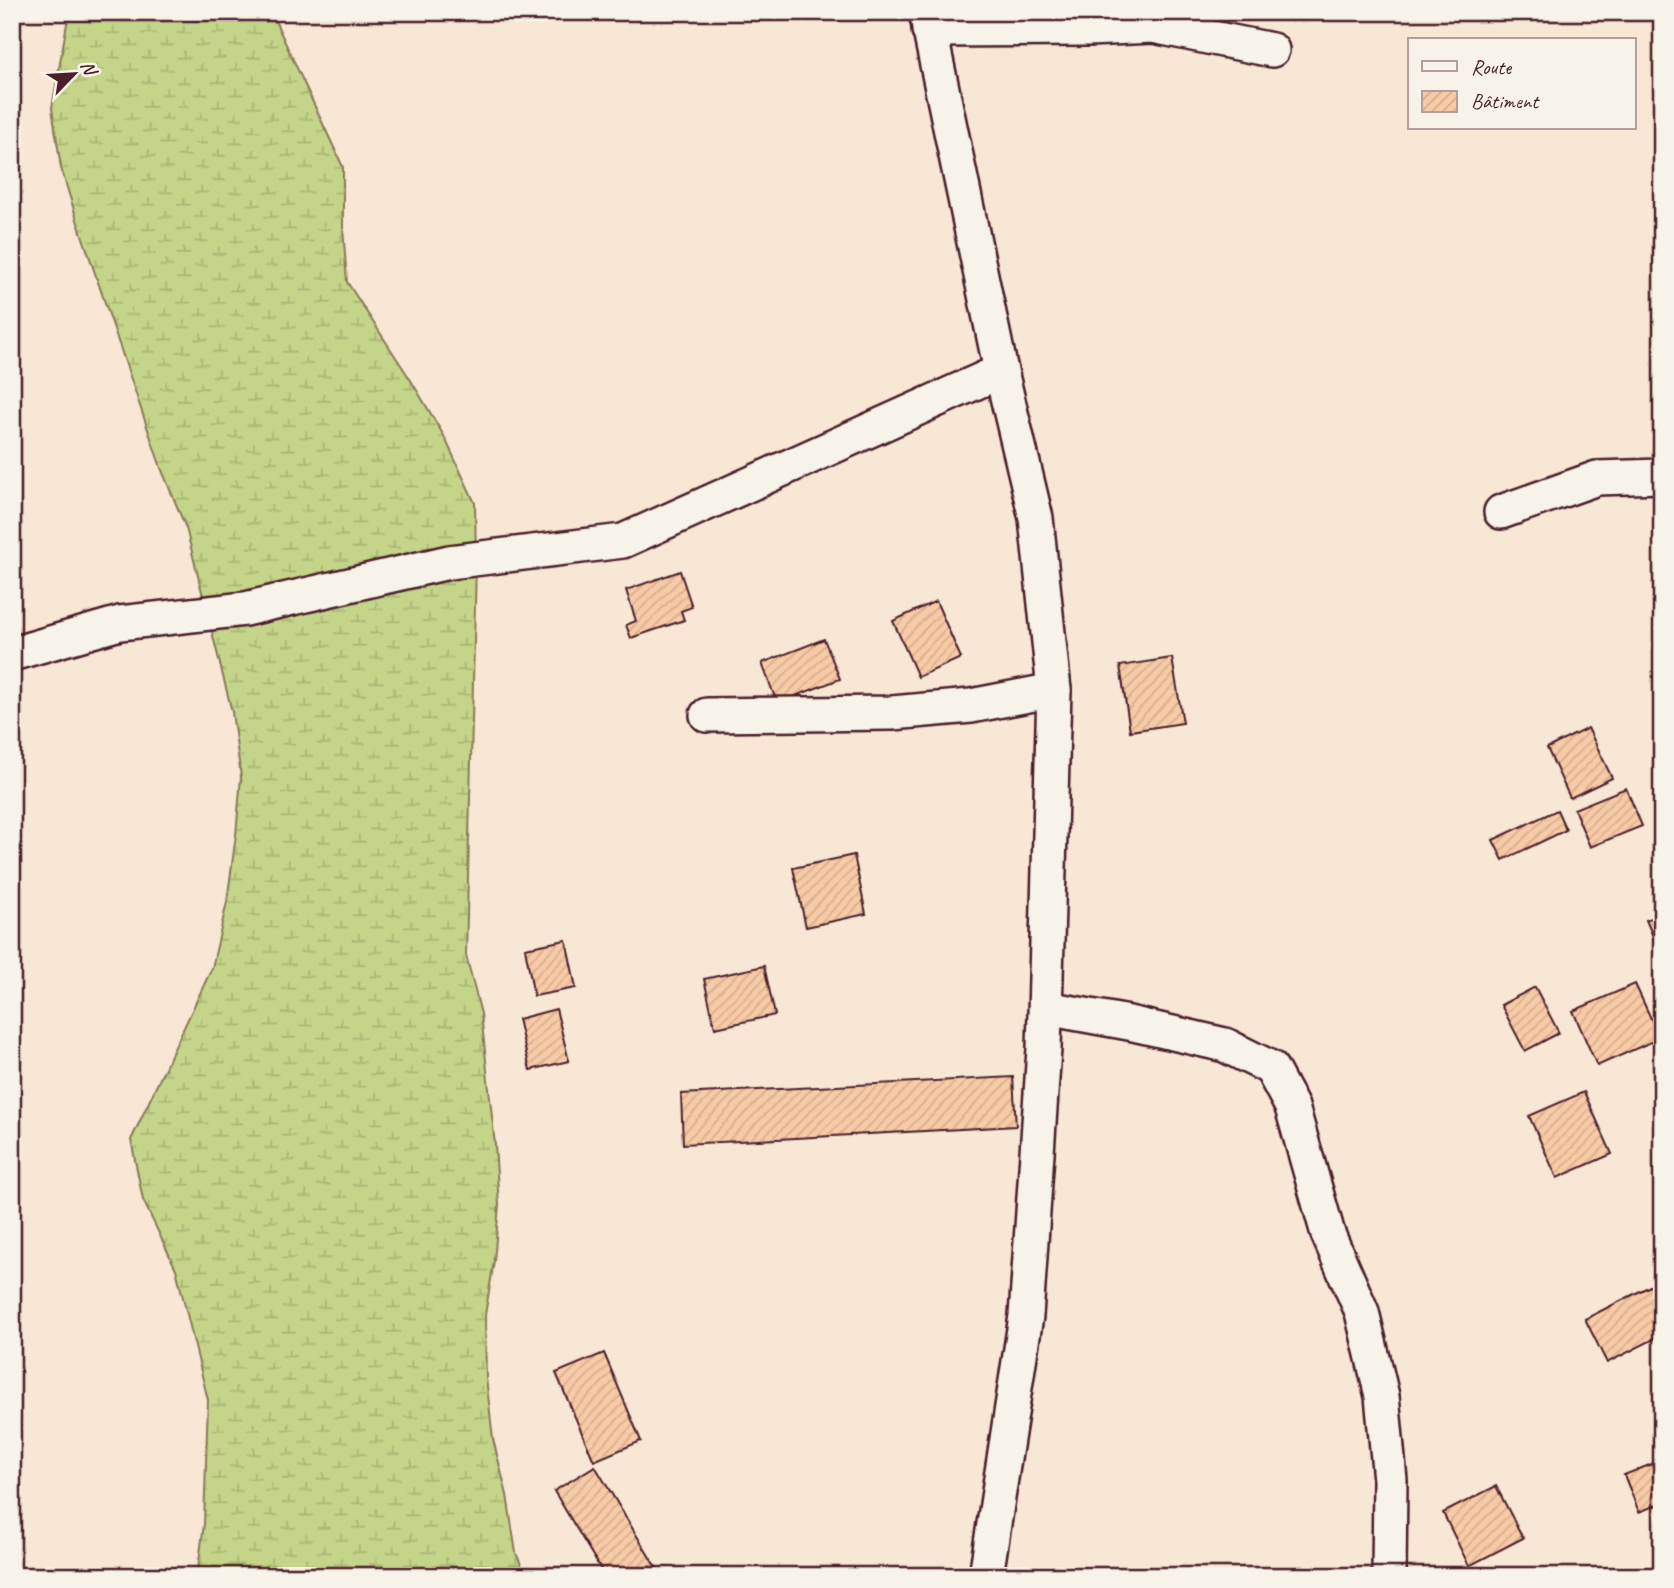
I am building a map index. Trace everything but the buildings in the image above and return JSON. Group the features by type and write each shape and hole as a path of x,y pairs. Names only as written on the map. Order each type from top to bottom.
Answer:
{"street":[{"path":"1012,1576 988,1560 1026,1316 1046,1008 1054,690 1036,518 1001,371 927,21 1153,26 1272,50"},
{"path":"12,654 120,622 245,609 449,562 623,541 1001,371"},
{"path":"1501,512 1597,478 1662,475"},
{"path":"707,715 892,713 971,706 1054,690"},
{"path":"1046,1008 1129,1023 1224,1045 1271,1068 1292,1107 1328,1234 1362,1312 1382,1396 1391,1480 1389,1576"}],"green space":[{"path":"69,12 271,12 343,167 347,282 444,436 475,503 476,564 466,955 481,1014 499,1205 494,1261 485,1315 486,1377 493,1439 507,1495 516,1553 526,1576 197,1576 204,1524 208,1400 176,1269 143,1200 131,1140 212,968 227,902 241,777 232,712 186,528 161,468 61,168 52,108"}]}
